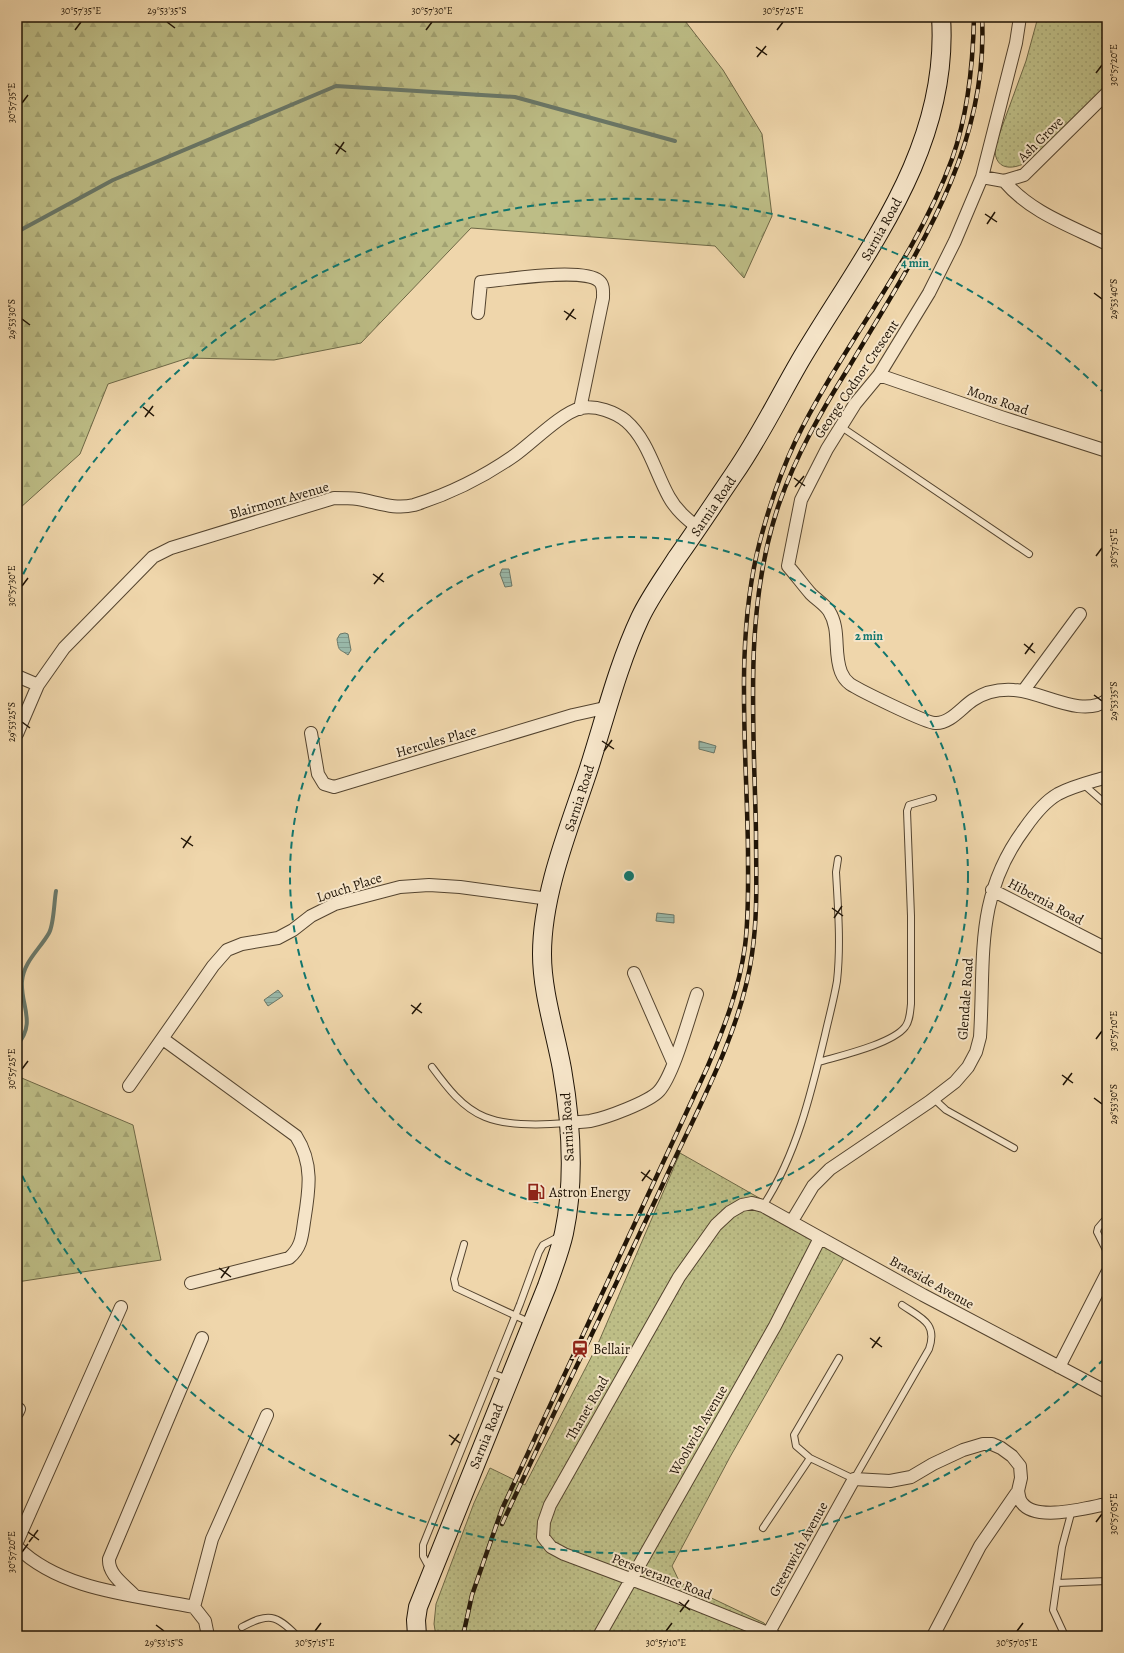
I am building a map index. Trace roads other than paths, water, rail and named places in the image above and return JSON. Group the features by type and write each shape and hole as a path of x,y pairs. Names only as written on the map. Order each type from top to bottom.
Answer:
{"main road":[{"name":"Sarnia Road","path":"417,1636 416,1620 418,1607 427,1589 477,1434 509,1380 547,1286 563,1234 569,1186 569,1123 563,1072 547,993 542,956 544,923 557,866 627,650 642,614 749,452 801,360 864,261 892,211 913,168 931,116 940,69 941,17"},
{"name":"Sarnia Road","path":"427,1589 428,1636"}],"street":[{"name":"George Codnor Crescent","path":"1020,17 1016,43 982,177 955,241 929,293 879,375 840,426 801,500 788,566 812,595 828,610 834,620 837,632 839,664 844,678 858,689 936,723 942,722 980,696 1008,690 1024,690"},
{"name":"Ash Grove","path":"982,177 1004,181 1024,175 1107,93"},
{"path":"1004,181 1027,204 1045,215 1107,244"},
{"path":"478,313 481,282 568,274 589,276 599,281 604,287 603,298 580,408 592,407 608,411 625,420 637,432 670,498 681,513 698,528"},
{"name":"Mons Road","path":"879,375 1001,417 1107,451"},
{"name":"Blairmont Avenue","path":"17,734 38,685 64,648 153,557 171,548 334,498 358,499 385,506 400,507 427,500 482,475 514,456 566,416 580,408"},
{"path":"1080,614 1024,690 1070,705 1087,706 1103,703 1107,700"},
{"path":"17,676 38,685"},
{"name":"Hercules Place","path":"311,733 318,774 324,784 334,787 573,715 609,706"},
{"name":"Glendale Road","path":"792,1221 813,1186 830,1169 955,1082 968,1067 976,1052 980,1037 983,934 992,890 1003,864 1016,841 1039,809 1058,794 1083,784 1107,777"},
{"name":"Louch Place","path":"129,1086 213,966 227,950 242,944 278,938 293,930 311,916 336,904 400,887 429,885 549,899"},
{"name":"Hibernia Road","path":"992,890 1107,949"},
{"path":"634,973 673,1062"},
{"path":"569,1123 591,1121 651,1098 660,1089 673,1062 697,994"},
{"path":"163,1038 296,1136 302,1146 309,1177 310,1191 302,1240 296,1252 289,1258 191,1283"},
{"name":"Braeside Avenue","path":"742,1205 752,1203 763,1206 1107,1392"},
{"name":"Thanet Road","path":"543,1537 544,1522 550,1505 679,1277 716,1225 730,1212 742,1205"},
{"name":"Woolwich Avenue","path":"599,1636 775,1326 820,1238"},
{"path":"1059,1367 1107,1273"},
{"path":"17,1542 121,1307"},
{"path":"136,1596 113,1574 109,1566 110,1559 202,1338"},
{"path":"194,1607 212,1539 267,1415"},
{"path":"854,1479 890,1481 911,1477 933,1464 963,1450 983,1444 992,1444 1001,1448 1012,1456 1020,1466 1021,1478 1018,1491 980,1546 934,1634"},
{"name":"Greenwich Avenue","path":"771,1635 854,1479"},
{"path":"1018,1491 1020,1502 1032,1510 1041,1512 1072,1510 1107,1504"},
{"name":"Perseverance Road","path":"543,1537 551,1547 564,1554 771,1635"},
{"path":"17,1547 28,1558 47,1571 70,1580 136,1596 194,1607 205,1621 208,1636"}],"lane":[{"path":"840,426 1029,554"},
{"path":"1083,784 1107,805"},
{"path":"818,1062 893,1037 906,1026 910,1017 911,924 907,811 909,805 933,798"},
{"path":"763,1206 790,1155 818,1062 836,983 838,956 836,872 838,859"},
{"path":"432,1068 451,1092 467,1106 485,1117 500,1121 546,1124 569,1123"},
{"path":"933,1098 946,1110 1014,1148"},
{"path":"1107,1222 1100,1224 1097,1232 1107,1252"},
{"path":"477,1434 492,1373 541,1248 552,1239 563,1234"},
{"path":"464,1244 454,1279 456,1288 532,1323"},
{"path":"839,1358 794,1435 796,1446 810,1458 854,1479 929,1349 932,1340 931,1328 925,1320 902,1305"},
{"path":"492,1373 509,1380"},
{"path":"763,1528 810,1458"},
{"path":"1065,1636 1053,1610 1062,1548 1072,1510"},
{"path":"1057,1583 1107,1581"},
{"path":"242,1627 258,1618 271,1617 283,1624 297,1636"}],"waterway":[{"path":"17,232 113,180 336,86 515,97 675,141"},
{"path":"17,1045 23,1037 27,1021 22,989 23,974 29,961 51,929 56,891"}],"railway":[{"path":"463,1636 472,1595 502,1509 707,1068 735,993 745,946 748,899 744,695 747,617 752,578 760,541 775,491 795,442 834,371 898,268 937,196 952,159 966,107 971,71 974,17"},
{"path":"502,1524 706,1093 739,1010 747,982 755,924 756,833 753,667 755,625 760,584 768,544 779,504 793,468 810,433 898,285 921,243 942,201 960,158 973,113 981,66 982,17"}],"place":[{"name":"Astron Energy","path":"536,1192"},
{"name":"Bellair","path":"580,1349"}]}
